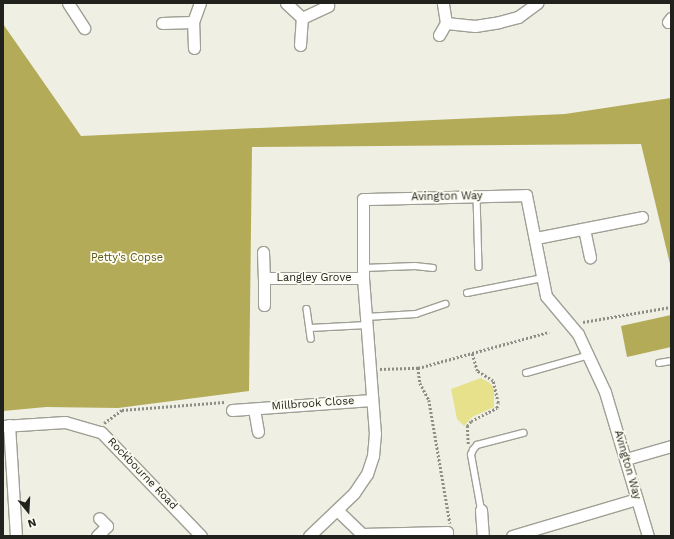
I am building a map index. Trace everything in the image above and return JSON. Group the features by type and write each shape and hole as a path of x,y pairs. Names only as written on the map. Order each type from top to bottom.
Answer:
{"street":[{"path":"68,3 84,28"},
{"path":"194,48 193,22 200,3"},
{"path":"286,3 302,18"},
{"path":"439,35 446,23 443,3"},
{"path":"446,23 475,26 499,22 518,17 537,3"},
{"path":"302,18 328,6"},
{"path":"300,45 302,18"},
{"path":"162,23 193,22"},
{"name":"Avington Way","path":"309,536 354,493 366,474 373,456 372,400 364,273 363,199 526,195 536,238 546,296 578,334 605,392 648,536"},
{"path":"536,238 642,217"},
{"path":"584,229 590,257"},
{"name":"Langley Grove","path":"263,252 264,305"},
{"name":"Langley Grove","path":"264,278 364,273"},
{"name":"Millbrook Close","path":"230,406 254,408 372,400"},
{"path":"254,408 258,432"},
{"name":"Rockbourne Road","path":"6,426 65,422 101,432 201,536"},
{"path":"6,426 16,536"},
{"path":"626,459 671,446"},
{"path":"512,536 637,499"},
{"path":"337,510 362,534 449,533"},
{"path":"481,510 483,536"},
{"path":"97,536 107,526 99,518"}],"lane":[{"path":"477,196 479,267"},
{"path":"364,273 415,266 433,268"},
{"path":"467,293 543,278"},
{"path":"310,328 416,314 445,304"},
{"path":"307,309 311,339"},
{"path":"526,373 589,355"},
{"path":"659,363 671,361"},
{"path":"481,510 471,455 473,450 477,446 523,433"}],"path":[{"path":"582,322 671,307"},
{"path":"377,369 418,368 550,332"},
{"path":"472,353 477,371 493,381 498,403 497,408 471,421 467,426 468,447 473,450"},
{"path":"418,368 420,383 429,400 449,533"},
{"path":"101,432 105,422 122,410 230,406"}],"shaded area":[{"path":"481,378 491,384 494,390 494,407 472,417 464,426 457,419 451,389"}],"green space":[{"name":"Petty's Copse","path":"3,24 81,136 565,114 671,98 671,268 641,144 252,147 249,391 118,408 46,407 3,411"},
{"path":"671,315 671,347 627,357 621,326"}]}
